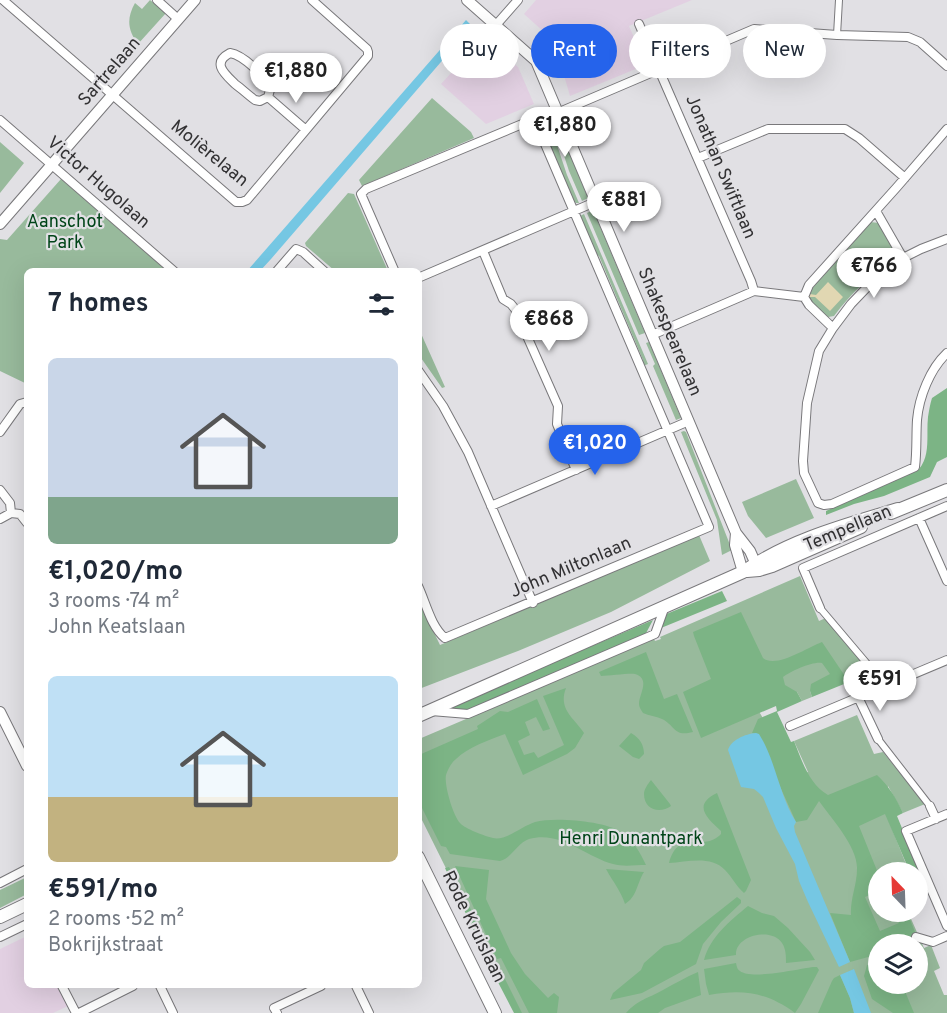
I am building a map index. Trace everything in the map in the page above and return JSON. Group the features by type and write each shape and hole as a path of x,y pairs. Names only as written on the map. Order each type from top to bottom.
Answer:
{"main road":[{"name":"Tempellaan","path":"422,712 742,572 757,567 772,566 898,509 947,490"},
{"name":"Rode Kruislaan","path":"422,865 495,1013"},
{"path":"0,917 24,905"}],"street":[{"path":"3,0 112,94"},
{"path":"157,0 178,19"},
{"name":"Sartrelaan","path":"0,224 195,0"},
{"name":"Molièrelaan","path":"112,94 236,202 247,200 368,56 367,49 312,0"},
{"name":"Shakespearelaan","path":"467,0 494,24"},
{"path":"498,24 518,0"},
{"path":"837,34 839,0"},
{"path":"731,39 754,29 908,37 920,42 947,66"},
{"name":"Shakespearelaan","path":"519,46 536,61 736,533 750,551 757,567"},
{"path":"230,53 236,54 266,79 270,90 268,97 255,100 250,97 224,73 220,66 223,58 230,53"},
{"path":"557,113 640,78"},
{"name":"Jonathan Swiftlaan","path":"663,78 754,291"},
{"path":"268,97 306,130"},
{"name":"Victor Hugolaan","path":"0,120 170,268"},
{"path":"393,268 361,194 366,189 527,122 532,123 539,130 668,430"},
{"path":"698,158 768,129 845,129 859,138 905,178"},
{"path":"833,328 808,305 804,297 809,285 947,129"},
{"path":"422,276 595,202"},
{"path":"876,211 903,258"},
{"path":"947,239 903,258 875,279 851,304 819,351 807,403 803,461 804,473 818,503 832,504 915,467 917,417 922,397 935,367 947,353"},
{"path":"279,268 296,249 303,252 321,268"},
{"path":"483,251 503,299 511,304 518,317 558,406 557,424 576,470"},
{"path":"652,335 754,291 804,297"},
{"path":"422,376 444,406 468,452 532,603"},
{"path":"0,432 20,404 24,403"},
{"path":"490,506 689,421"},
{"name":"John Miltonlaan","path":"422,595 434,623 446,638 709,527 668,430"},
{"path":"0,490 10,503 10,513"},
{"name":"Tempellaan","path":"820,609 803,568 947,506"},
{"path":"0,519 10,513 20,514 24,520"},
{"path":"919,518 947,581"},
{"name":"Shakespearelaan","path":"736,533 735,545 742,572"},
{"path":"422,712 468,714 655,634 665,606"},
{"path":"820,609 886,686"},
{"path":"790,726 947,660"},
{"path":"858,698 878,738 930,806 936,819"},
{"path":"0,712 24,757"},
{"path":"947,814 906,831 947,926"},
{"path":"0,883 24,871"},
{"path":"0,937 24,925"},
{"path":"928,941 933,942 947,936"},
{"path":"63,988 78,1013 130,988"},
{"path":"161,988 173,1013"},
{"path":"277,1013 274,1008 317,988"},
{"path":"357,988 369,1013"}],"shaded area":[{"path":"536,0 692,0 629,24 629,72 617,77 617,24 535,24 524,14"},
{"path":"519,69 534,104 486,124 441,84 446,78 519,78"},
{"path":"565,78 614,78 570,96"},
{"path":"24,937 24,988 59,988 68,1006 53,1013 0,1013 0,949"}],"green space":[{"path":"150,0 166,13 138,44 130,30 130,14 135,3 142,9"},
{"path":"432,98 471,132 474,138 362,186 359,180"},
{"path":"556,121 588,198 582,201 569,171 553,122"},
{"path":"550,124 579,203 573,201 542,127"},
{"path":"0,142 24,163 0,193"},
{"name":"Aanschot Park","path":"61,179 164,268 24,268 24,383 0,371 0,239 7,240"},
{"path":"348,193 354,194 387,268 332,268 305,243"},
{"path":"593,210 645,333 639,335 587,213"},
{"path":"584,214 648,364 643,366 643,360 599,256 595,254 580,216"},
{"path":"870,222 879,223 895,250 895,256 862,284 834,316 828,317 809,301 810,290"},
{"path":"422,336 445,387 442,388 422,359"},
{"path":"649,342 681,418 676,420 653,366 655,364 646,343"},
{"path":"947,388 947,457 937,462 930,477 884,496 826,515 826,511 919,469 927,451 928,417 932,398"},
{"path":"684,431 732,550 722,555 717,520 681,432"},
{"path":"796,479 814,518 766,538 748,516 742,502"},
{"path":"699,535 710,561 611,612 422,688 422,608 440,645"},
{"name":"Henri Dunantpark","path":"800,576 819,621 828,617 870,672 849,682 841,672 810,691 812,697 802,701 797,692 757,708 797,776 808,772 794,741 857,715 874,754 883,752 925,804 903,813 888,786 886,814 905,862 868,862 868,922 912,922 918,934 868,934 868,994 928,994 928,946 931,945 940,968 934,971 944,995 947,995 947,1013 518,1013 422,820 422,738 654,639 655,641"},
{"path":"722,591 727,601 661,628 664,615"},
{"path":"741,612 763,658 769,661 784,659 822,642 849,682 812,697 811,684 830,674 822,663 802,667 783,677 785,685 797,692 802,701 777,712 791,742 794,741 807,771 821,790 828,795 877,775 895,797 903,813 897,816 916,862 906,862 885,814 859,826 874,862 868,862 868,896 865,897 868,904 868,922 876,922 880,931 899,922 911,922 916,934 868,934 868,957 850,962 830,913 851,915 857,869 849,842 819,801 807,820 796,822 756,733 752,733 758,719 777,711 776,706 701,738 683,692 711,679 693,632"},
{"path":"653,620 645,635 469,711 444,709"},
{"path":"646,652 664,699 677,694 693,732 678,732 662,719 643,713 639,705 643,687 640,676 632,674 601,676 599,672"},
{"path":"566,688 565,707 584,733 575,748 523,775 505,734 473,747 454,761 446,775 448,792 460,823 466,828 493,838 514,833 535,822 579,821 603,825 621,832 629,839 639,851 646,865 613,864 552,838 529,839 500,861 450,854 446,847 441,846 422,808 422,754 478,729 477,726 500,711 508,712 537,699 550,729 543,731 536,717 525,722 530,735 518,741 524,755 534,752 538,758 564,745 543,696"},
{"path":"631,733 639,739 643,748 644,754 639,759 619,746"},
{"path":"651,780 671,806 658,810 647,804 644,792"},
{"path":"717,793 751,880 744,893 725,870 713,862 698,860 669,863 673,852 679,846 714,839 721,834 721,831 704,812 705,802"},
{"path":"455,866 489,870 486,899 511,953 525,974 548,998 554,993 559,997 557,1013 529,1013 501,958 497,959"},
{"path":"449,867 488,943 481,947 445,868"},
{"path":"606,869 644,872 634,894 625,904 619,891"},
{"path":"24,878 24,896 0,908 0,890"},
{"path":"737,897 741,903 703,944 696,964 642,993 610,1000 613,993 641,970 644,963 660,949 680,942"},
{"path":"748,906 774,916 788,928 815,960 786,963 782,943 777,938 763,934 741,942 736,955 704,960 716,937"},
{"path":"492,953 522,1013 514,1013 488,963 485,956"},
{"path":"736,963 740,971 754,974 813,967 819,970 795,1013 764,996 733,992 709,995 704,969"},
{"path":"868,965 868,988 864,976"},
{"path":"698,972 701,995 665,1008 658,1013 626,1013 639,1002"},
{"path":"840,975 854,1013 818,1013 832,981"},
{"path":"870,994 906,994 914,1013 893,1013 872,999"}],"sand":[{"path":"828,282 843,297 830,311 815,297 809,297 810,294 816,295"}],"water":[{"path":"440,50 440,63 263,268 250,268"},
{"path":"759,734 770,755 785,801 796,822 795,832 850,962 839,967 799,881 795,864 763,797 754,789 741,787 728,750 739,738"},
{"path":"854,969 871,1013 854,1013 840,975"}]}
